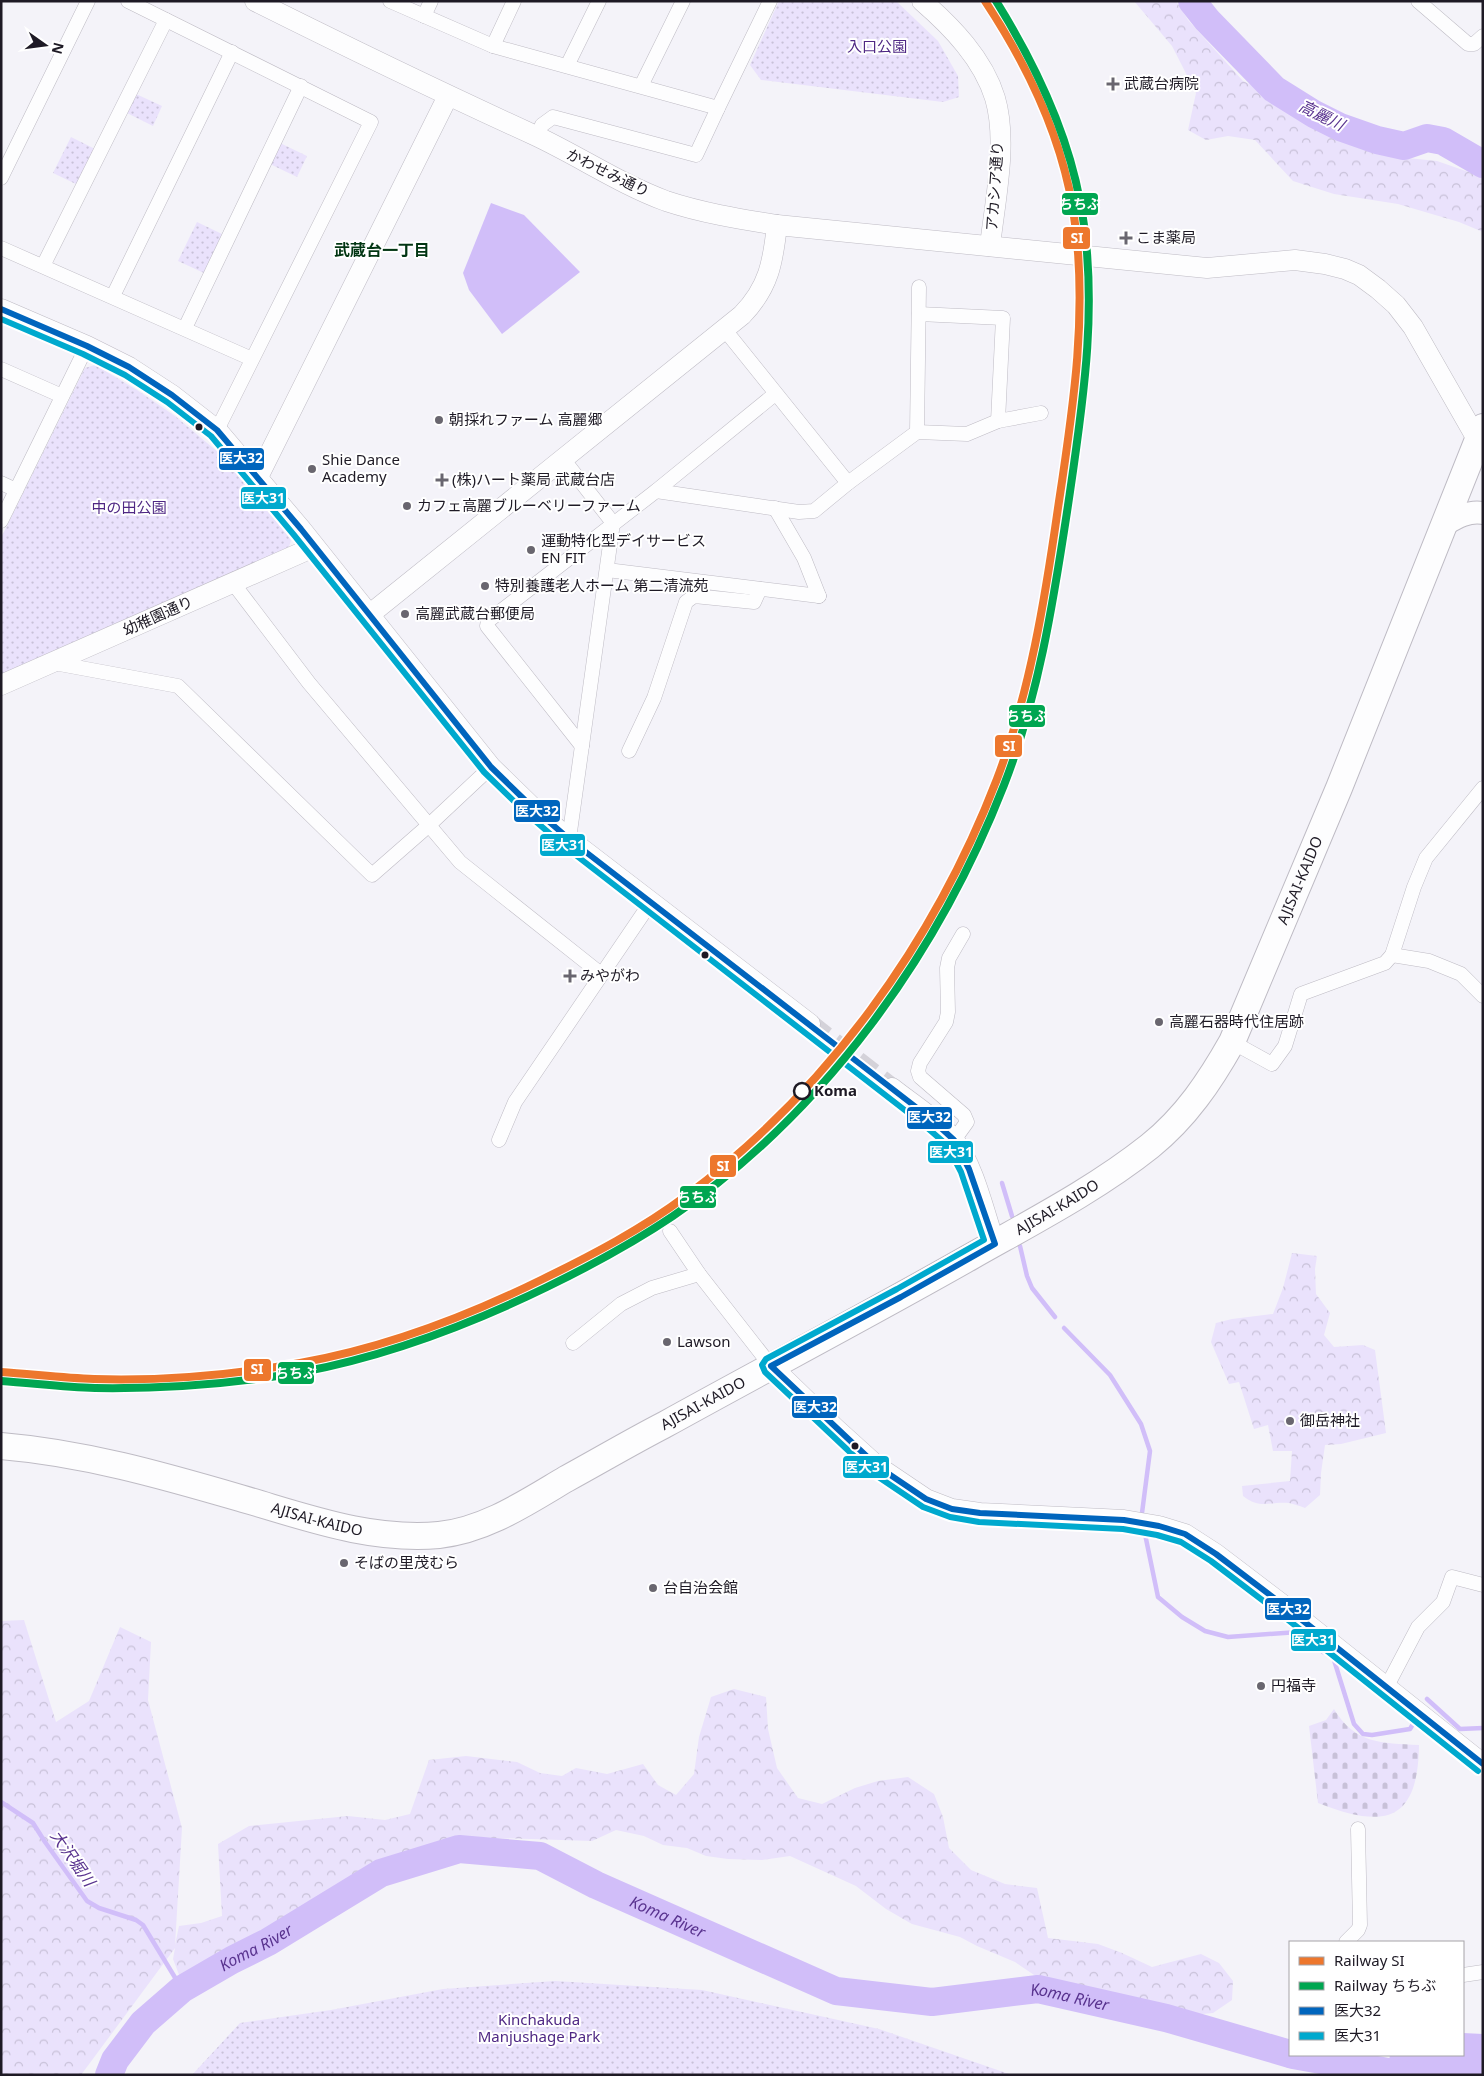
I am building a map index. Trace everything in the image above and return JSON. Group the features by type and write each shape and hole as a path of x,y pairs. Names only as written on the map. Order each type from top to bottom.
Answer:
{"highway":[{"name":"AJISAI-KAIDO","path":"1,1446 96,1459 136,1468 310,1519 370,1534 405,1536 442,1534 477,1526 514,1510 771,1366 901,1297 995,1244 1107,1177 1152,1144 1185,1113 1214,1074 1232,1042 1338,788 1442,526 1481,440"}],"main road":[{"path":"1442,526 1468,514 1483,513"}],"street":[{"path":"1,178 6,155 88,1"},
{"path":"128,1 371,122 217,430"},
{"name":"かわせみ通り","path":"255,1 448,96 537,137 601,171 666,200 718,215 777,225 1207,268 1295,260 1326,264 1345,269 1359,275 1396,305 1413,327 1481,440"},
{"path":"390,1 493,46 718,108"},
{"path":"424,16 431,1"},
{"path":"493,46 514,1"},
{"path":"567,66 598,1"},
{"path":"642,86 683,1"},
{"path":"537,137 542,126 553,117 696,155 770,1"},
{"name":"アカシア通り","path":"922,1 958,36 976,61 995,98 1000,150 990,246"},
{"path":"1418,1 1468,44 1481,41"},
{"path":"43,266 166,20"},
{"path":"113,296 232,52"},
{"path":"185,328 301,86"},
{"path":"258,477 448,96"},
{"path":"369,616 726,330 754,302 763,288 774,257 777,225"},
{"path":"1,248 252,359"},
{"path":"917,432 920,287"},
{"path":"1,309 87,346 129,367 172,395 217,430 258,477 491,767 569,839 810,1024"},
{"path":"919,314 1003,318 998,421"},
{"path":"726,330 775,394 848,483"},
{"path":"1,521 87,346"},
{"path":"1,368 62,396"},
{"path":"582,746 487,626 488,621 656,491 775,394"},
{"path":"656,491 799,512 814,511 848,483 917,432 967,434 998,421 1041,413"},
{"path":"564,460 613,523 569,839"},
{"path":"1,483 16,490"},
{"path":"607,570 819,596 804,558 775,508"},
{"name":"幼稚園通り","path":"1,685 314,547"},
{"path":"233,583 309,683 460,862 601,974"},
{"path":"630,751 654,698 686,602 694,596 754,602 760,589"},
{"path":"54,663 178,686 372,875 491,767"},
{"path":"1232,1042 1272,1064 1285,1046 1301,994 1385,963 1392,955 1414,886 1426,858 1483,788"},
{"path":"499,1140 515,1102 650,902"},
{"path":"954,1140 967,1122 964,1115 920,1077 918,1071 920,1063 946,1022 948,1012 947,968 949,958 963,934"},
{"path":"1392,955 1429,961 1461,974 1483,996"},
{"path":"892,1088 954,1140 972,1175 995,1244"},
{"path":"670,1231 699,1274 771,1366 877,1466 926,1499 952,1509 980,1513 1124,1520 1159,1526 1185,1534 1216,1554 1287,1608 1483,1764"},
{"path":"573,1343 621,1304 652,1288 699,1274"},
{"path":"1386,1688 1418,1627 1443,1602 1452,1577 1483,1585"},
{"path":"1347,1941 1358,1930 1360,1925 1358,1829"},
{"path":"1464,1975 1483,1972"}],"green space":[{"name":"入口公園","path":"779,1 896,1 938,41 958,76 959,97 943,102 761,80 750,65"},
{"path":"1134,1 1176,1 1188,20 1243,81 1281,99 1326,132 1344,142 1388,156 1437,161 1483,177 1483,232 1459,222 1398,204 1334,194 1293,181 1255,140 1228,136 1206,140 1188,130 1196,93 1172,46"},
{"path":"136,94 162,106 153,126 127,113"},
{"path":"71,137 95,149 78,185 53,173"},
{"path":"280,143 307,156 297,177 270,164"},
{"path":"197,222 222,234 204,273 178,261"},
{"name":"中の田公園","path":"95,365 175,416 225,458 291,540 289,547 1,675 1,538 85,368"},
{"path":"1292,1253 1317,1256 1315,1269 1316,1294 1330,1313 1324,1335 1334,1347 1363,1345 1375,1350 1386,1433 1341,1444 1325,1445 1320,1495 1305,1508 1289,1503 1255,1503 1243,1496 1242,1486 1290,1481 1292,1451 1273,1451 1268,1425 1254,1429 1239,1382 1229,1384 1211,1342 1216,1323 1273,1314 1283,1288"},
{"path":"24,1620 56,1722 89,1701 120,1627 151,1642 148,1700 182,1828 175,1945 179,1926 201,1923 222,1916 218,1844 249,1826 348,1816 385,1820 410,1814 429,1760 466,1756 517,1762 540,1773 562,1776 576,1768 607,1774 643,1764 658,1785 676,1795 694,1774 699,1737 711,1697 734,1689 766,1697 768,1729 777,1768 798,1798 822,1804 855,1788 878,1781 908,1777 934,1794 943,1817 949,1848 971,1870 1005,1884 1037,1888 1048,1938 1098,1944 1152,1967 1201,1954 1219,1963 1233,1981 1232,2000 1213,2013 1180,2016 1165,2008 1086,1987 1064,1988 1043,1981 1015,1962 960,1937 912,1924 886,1909 856,1886 790,1856 762,1860 706,1856 687,1848 663,1845 644,1836 616,1830 592,1841 466,1837 391,1861 349,1882 206,1968 181,1980 173,1959 175,1948 81,2075 1,2075 1,1621"},
{"path":"1334,1709 1342,1721 1360,1735 1381,1742 1419,1745 1417,1771 1412,1791 1403,1805 1392,1813 1378,1817 1361,1816 1318,1803 1309,1726 1326,1720"},
{"name":"Kinchakuda Manjushage Park","path":"555,1981 702,1990 879,2029 1012,2075 192,2075 240,2023 331,2010 443,1989"}],"shaded area":[{"path":"491,203 524,215 580,272 502,334 469,290 463,273"},
{"path":"1464,2033 1483,2034 1483,2075 1386,2075 1390,2056 1464,2056"}],"waterway":[{"name":"高麗川","path":"1192,1 1207,20 1274,89 1314,114 1340,127 1377,140 1404,146 1427,138 1443,141 1483,164"},
{"path":"1002,1183 1012,1216"},
{"path":"1020,1246 1027,1276 1032,1288 1055,1317"},
{"path":"1064,1328 1110,1375 1141,1424 1150,1451 1142,1513"},
{"path":"1145,1534 1158,1597 1182,1617 1205,1631 1228,1637 1298,1632 1323,1652"},
{"path":"1334,1660 1354,1724 1363,1734 1372,1735 1410,1729 1413,1724"},
{"path":"1427,1699 1460,1729 1483,1728"},
{"name":"大沢堀川","path":"1,1802 33,1823 87,1901 99,1908 136,1920 143,1925 182,1989"},
{"name":"Koma River","path":"109,2075 115,2060 143,2023 182,1989 268,1942 381,1873 459,1849 540,1856 596,1885 836,1991 932,2002 1038,1989 1166,2018 1289,2054"},
{"name":"Koma River","path":"1299,2056 1405,2075"}],"tunnel":[{"path":"810,1024 892,1088"}],"rail line":[{"name":"SI","path":"1,1372 120,1379 171,1378 249,1371 332,1357 363,1349 424,1330 484,1306 598,1251 652,1220 686,1196 737,1155 785,1110 830,1061 871,1010 908,955 942,899 971,840 1009,746 1019,713 1042,611 1074,396 1080,284 1078,246 1067,182 1060,154 1040,101 1014,49 985,1"},
{"name":"ちちぶ","path":"1,1381 121,1388 172,1387 251,1380 302,1372 365,1357 427,1338 488,1314 563,1279 627,1245 673,1216 728,1175 780,1129 827,1078 871,1025 910,968 946,909 977,848 1016,752 1035,685 1050,616 1083,396 1087,357 1089,278 1086,239 1080,201 1067,149 1058,123 1036,73 996,1"}],"transit line":[{"name":"医大32","path":"1,309 87,346 129,367 172,395 217,430 301,529 491,767 531,806 569,839 930,1118 954,1140 969,1169 995,1244 901,1297 771,1366 877,1466 926,1499 952,1509 980,1513 1124,1520 1159,1526 1185,1534 1216,1554 1287,1608 1483,1764"},
{"name":"医大31","path":"1,319 83,354 125,375 167,402 211,436 294,535 484,772 525,812 564,846 924,1125 947,1145 961,1172 984,1240 766,1359 762,1365 765,1372 871,1472 923,1507 950,1517 979,1522 1123,1529 1157,1535 1181,1542 1211,1561 1282,1615 1478,1771"}],"place":[{"name":"武蔵台病院","path":"1113,84"},
{"name":"こま薬局","path":"1126,238"},
{"name":"朝採れファーム 高麗郷","path":"439,420"},
{"name":"Shie Dance Academy","path":"312,469"},
{"name":"(株)ハート薬局 武蔵台店","path":"442,480"},
{"name":"カフェ高麗ブルーベリーファーム","path":"407,506"},
{"name":"運動特化型デイサービス EN FIT","path":"531,550"},
{"name":"特別養護老人ホーム 第二清流苑","path":"485,586"},
{"name":"高麗武蔵台郵便局","path":"405,614"},
{"name":"みやがわ","path":"570,976"},
{"name":"高麗石器時代住居跡","path":"1159,1022"},
{"name":"Koma","path":"802,1091"},
{"name":"Lawson","path":"667,1342"},
{"name":"御岳神社","path":"1290,1421"},
{"name":"そばの里茂むら","path":"344,1563"},
{"name":"台自治会館","path":"653,1588"},
{"name":"円福寺","path":"1261,1686"}],"district":[{"name":"武蔵台一丁目","path":"382,250"}]}
